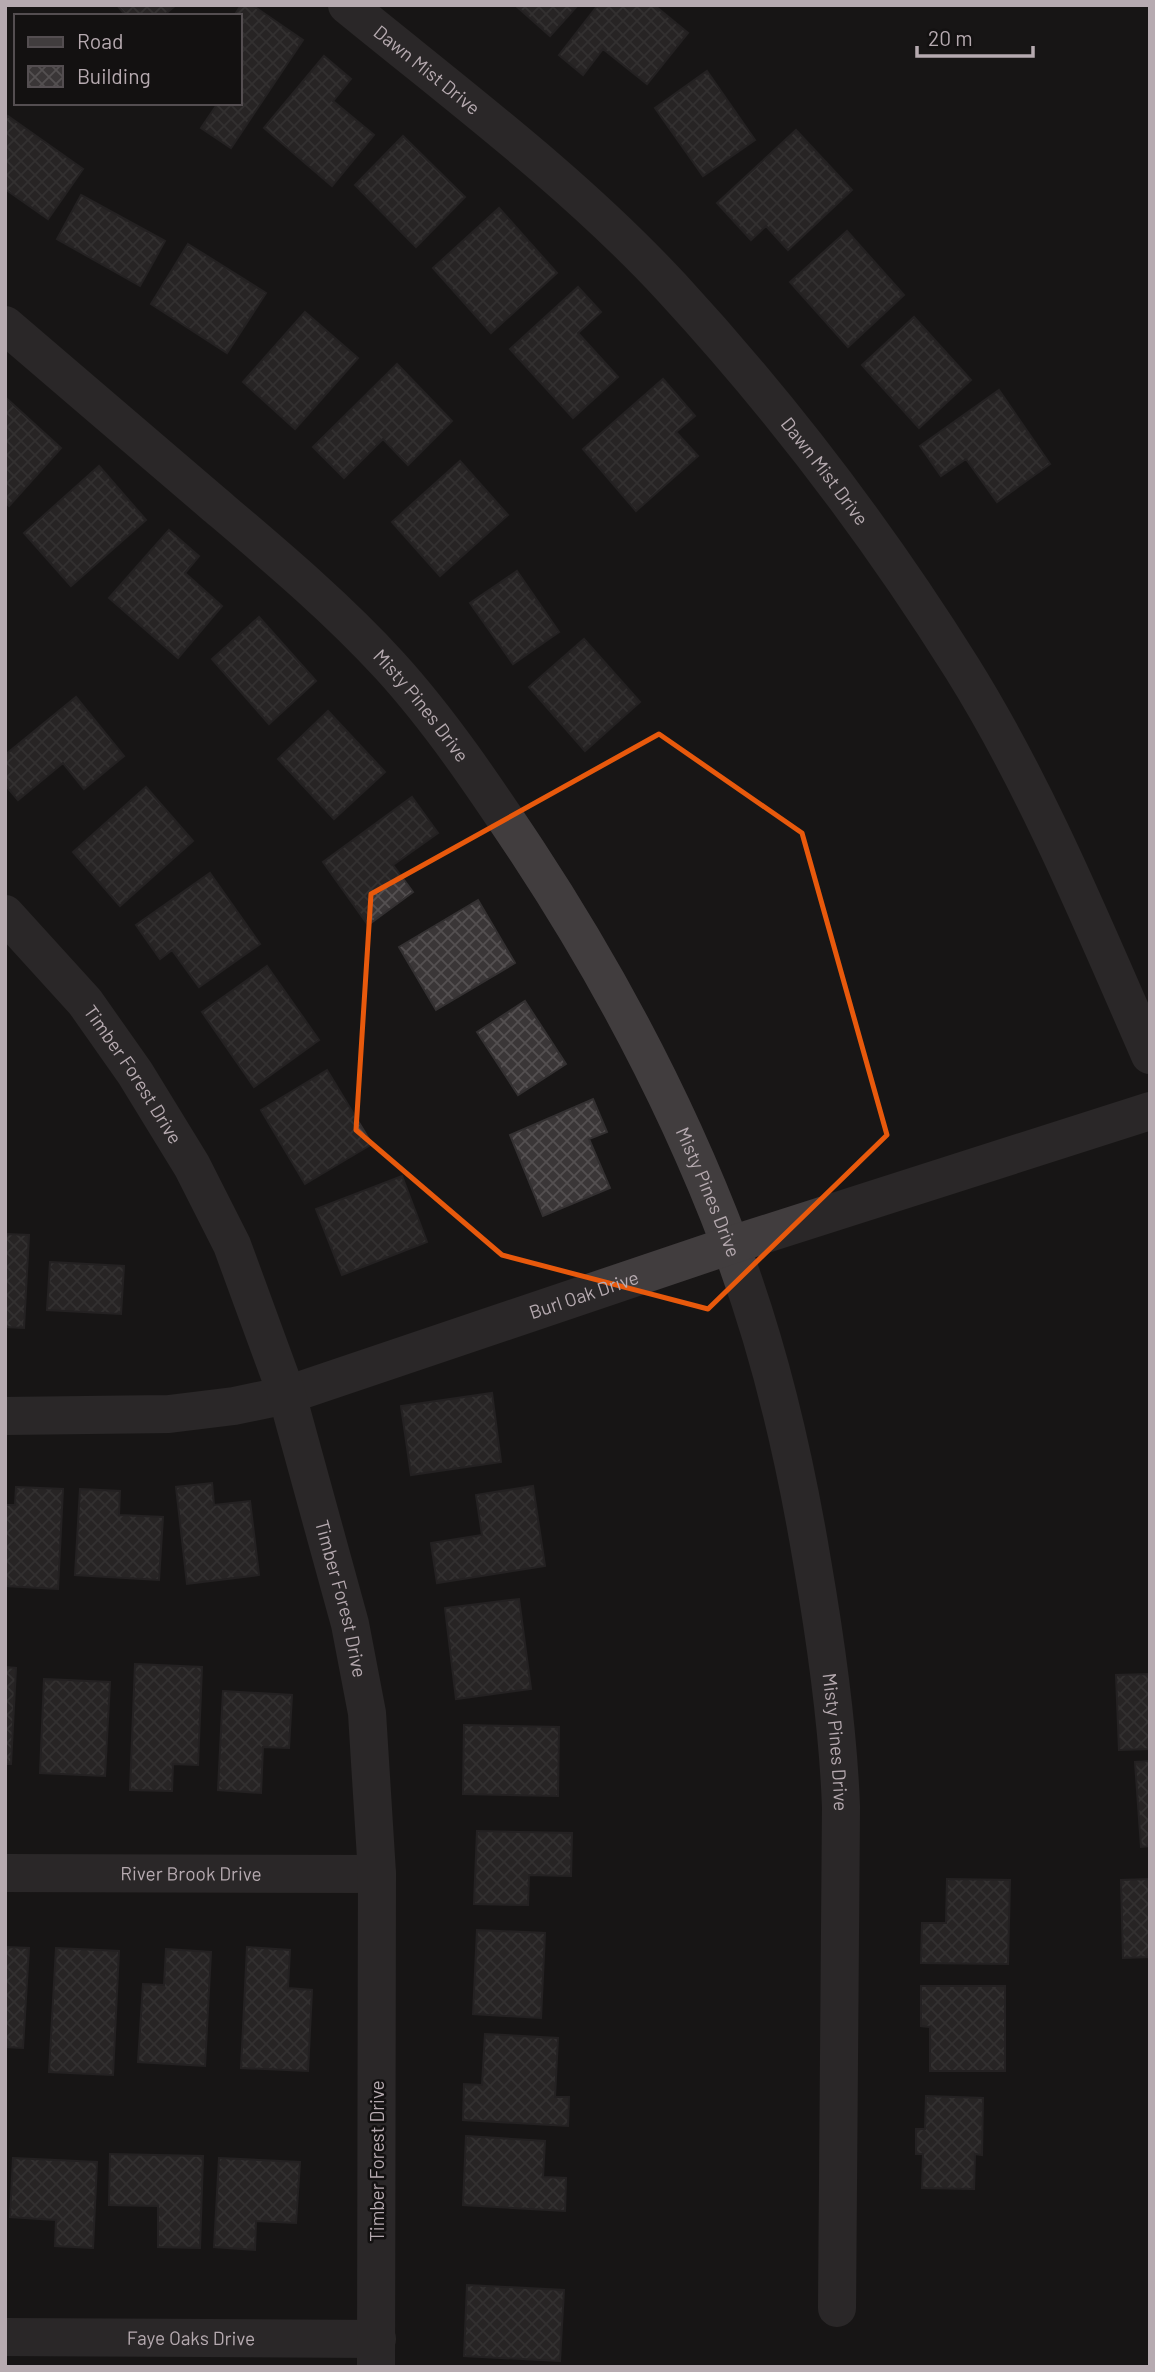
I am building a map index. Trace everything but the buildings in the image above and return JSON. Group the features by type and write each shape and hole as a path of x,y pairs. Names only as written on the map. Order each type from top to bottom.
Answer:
{"street":[{"name":"Dawn Mist Drive","path":"346,5 555,176 670,286 776,407 867,529 962,668 1023,778 1150,1055"},
{"name":"Misty Pines Drive","path":"5,325 297,575 390,665 430,715 506,819 572,919 627,1018 687,1142 731,1245 773,1377 797,1470 824,1630 839,1747 841,1807 837,2308"},
{"name":"Timber Forest Drive","path":"5,914 85,1002 135,1073 192,1166 232,1245 287,1395 350,1623 367,1713 377,1874 377,2353"},
{"name":"Burl Oak Drive","path":"5,1416 169,1414 234,1406 287,1395 731,1245 1150,1111"},
{"name":"River Brook Drive","path":"5,1873 377,1874"},
{"name":"Faye Oaks Drive","path":"5,2337 377,2353"}],"highlighted area":[{"path":"659,734 802,833 887,1135 708,1309 502,1255 356,1130 371,894"}]}
